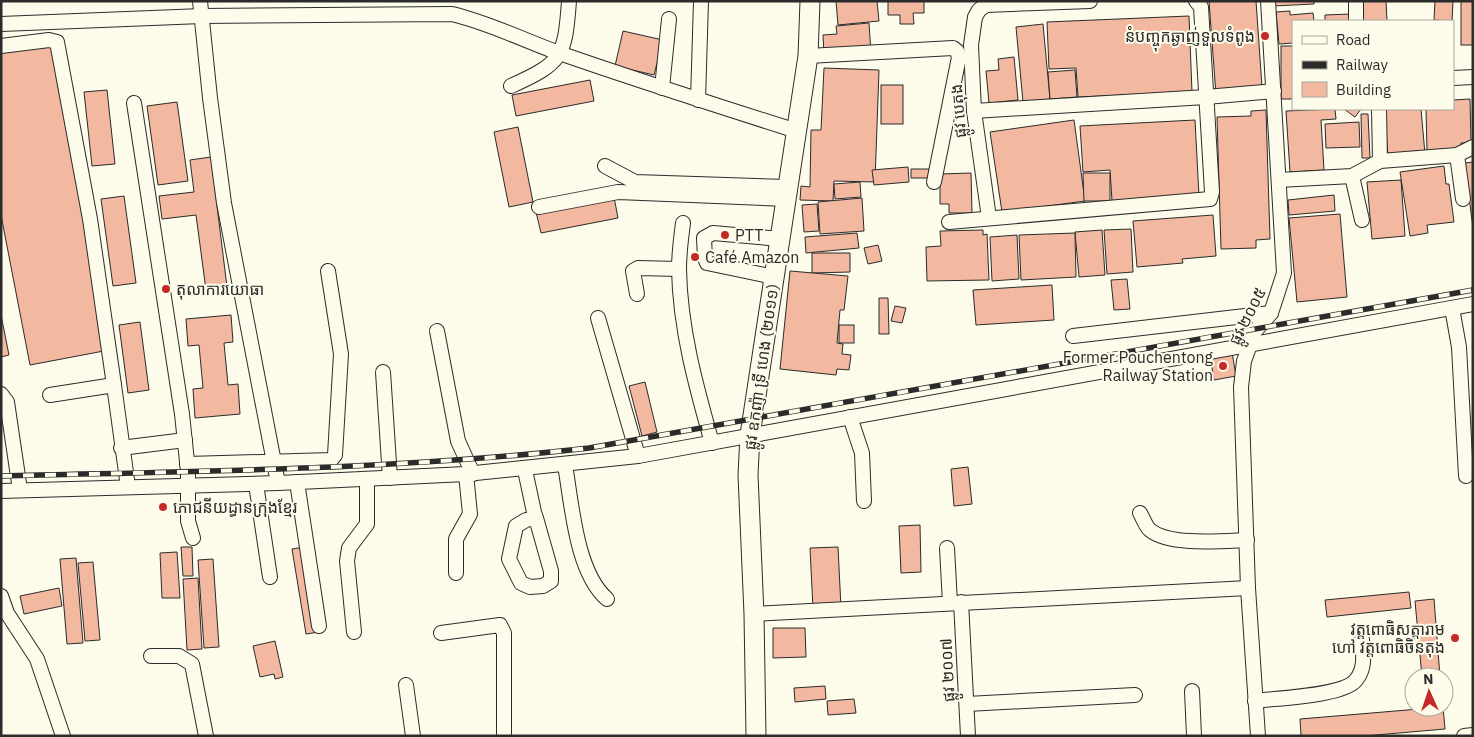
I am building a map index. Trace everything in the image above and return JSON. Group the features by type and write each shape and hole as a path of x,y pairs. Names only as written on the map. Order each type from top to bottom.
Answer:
{"main road":[{"name":"ផ្លូវ ឧកញ៉ា ទ្រី ហេង (២០១១)","path":"756,736 754,614 748,476 750,435 808,56 810,1"}],"street":[{"path":"200,1 210,98 224,203 278,483"},
{"path":"512,86 545,70 561,54 569,1"},
{"path":"698,100 701,1"},
{"name":"ផ្លូវ បេតុង","path":"989,218 974,111 971,44 975,17 979,10 986,6 1090,1"},
{"path":"949,222 1210,199 1212,192 1201,7 1196,1"},
{"name":"ផ្លូវ ២០០៥","path":"1258,736 1248,588 1241,387 1244,362 1255,331 1271,313 1284,273 1268,1"},
{"path":"1356,1 1356,20"},
{"path":"1,24 450,8 470,19 561,54 797,131"},
{"path":"662,88 669,19"},
{"path":"48,22 49,40"},
{"path":"1,46 49,40 57,42 90,218 128,487"},
{"path":"808,56 952,48 957,51 959,57 934,182"},
{"path":"1454,78 1473,77"},
{"path":"974,111 1274,91"},
{"path":"134,103 185,440 188,521 193,538"},
{"path":"1379,110 1380,161"},
{"path":"1279,180 1352,176 1380,161 1456,155 1473,147"},
{"path":"1456,155 1463,199"},
{"path":"605,166 635,182 787,193"},
{"path":"1352,176 1362,220"},
{"path":"539,207 618,192 787,193"},
{"path":"682,223 679,269 681,305 691,366 712,443"},
{"path":"774,277 707,263 704,238 713,233 780,239"},
{"path":"637,294 633,271 638,268 679,269"},
{"path":"187,464 331,460 335,455 341,354 328,271"},
{"path":"1,491 256,484 469,474 525,470 638,456 1473,304"},
{"path":"1452,308 1459,348 1466,476"},
{"path":"1073,336 1271,313"},
{"path":"598,318 638,456"},
{"path":"437,331 458,441 469,474 470,514 456,539 456,573"},
{"path":"383,372 390,478"},
{"path":"50,395 114,385"},
{"path":"1,394 7,402 20,490"},
{"path":"850,417 862,453 864,501"},
{"path":"121,448 185,440"},
{"path":"331,460 343,480"},
{"path":"565,465 584,562 597,590 607,599"},
{"path":"525,470 551,571 551,581 543,586 530,587 521,583 509,559 516,526 526,520 536,518"},
{"path":"354,632 347,561 349,548 367,524 367,479"},
{"path":"297,482 320,626"},
{"path":"256,484 270,577"},
{"path":"1140,513 1149,530 1164,536 1192,542 1246,540"},
{"name":"ផ្លូវ ២០០៧","path":"947,548 955,602 968,736"},
{"path":"754,614 1248,588"},
{"path":"1,596 7,613 37,659 63,736"},
{"path":"441,633 500,625 504,633 504,736"},
{"path":"1255,701 1341,689 1356,681 1364,666 1362,639"},
{"path":"151,656 178,656 192,664 206,736"},
{"path":"406,684 413,736"},
{"path":"1192,691 1194,736"},
{"path":"966,704 1135,695"},
{"path":"1464,736 1473,735"}],"building":[{"path":"836,1 877,1 879,21 838,25"},
{"path":"888,1 924,1 924,13 913,13 914,24 900,24 900,15 888,15"},
{"path":"1209,1 1256,1 1262,87 1216,95"},
{"path":"1273,1 1314,1 1314,4 1273,6"},
{"path":"1359,1 1386,1 1387,20 1360,20"},
{"path":"1435,1 1453,1 1452,20 1434,20"},
{"path":"1461,1 1473,1 1473,45 1461,45"},
{"path":"1290,11 1290,15 1313,13 1314,20 1292,20 1292,43 1279,44 1276,12"},
{"path":"1350,14 1351,20 1325,20 1325,15"},
{"path":"1189,16 1192,92 1078,97 1076,68 1049,69 1047,22"},
{"path":"869,23 871,53 824,56 823,35 837,34 836,26"},
{"path":"1043,24 1050,99 1023,102 1016,27"},
{"path":"623,31 663,40 654,75 615,66"},
{"path":"51,43 109,350 30,365 1,215 1,52"},
{"path":"1281,46 1292,46 1292,99 1281,99"},
{"path":"1014,57 1018,100 989,103 986,71 999,70 998,59"},
{"path":"824,68 879,70 875,182 834,181 833,201 800,200 801,186 810,187 811,130 821,130"},
{"path":"1075,70 1077,97 1050,99 1048,72"},
{"path":"590,80 594,101 516,116 512,95"},
{"path":"881,85 903,85 903,124 881,124"},
{"path":"107,90 115,164 92,166 84,92"},
{"path":"1470,99 1471,143 1461,143 1461,149 1427,151 1426,110 1454,110 1454,100"},
{"path":"177,102 188,181 158,185 147,106"},
{"path":"1266,110 1270,239 1256,240 1256,248 1221,249 1217,117 1251,116 1251,111"},
{"path":"1335,110 1336,119 1321,120 1324,170 1290,172 1286,111"},
{"path":"1345,110 1360,110 1355,117"},
{"path":"1384,110 1421,110 1425,154 1388,157"},
{"path":"1361,114 1368,114 1370,158 1362,158"},
{"path":"1074,120 1085,201 1002,212 990,132"},
{"path":"1195,120 1199,196 1112,201 1110,170 1083,172 1080,126"},
{"path":"1359,122 1360,147 1326,148 1325,124"},
{"path":"518,127 533,202 509,207 494,132"},
{"path":"211,157 227,287 206,290 196,215 162,219 159,196 194,192 190,160"},
{"path":"1473,162 1473,221 1472,221 1465,163"},
{"path":"1444,166 1446,184 1449,184 1454,222 1427,225 1428,233 1410,236 1400,172"},
{"path":"908,167 909,182 874,185 872,170"},
{"path":"911,169 931,169 932,178 911,178"},
{"path":"971,173 972,213 949,213 949,204 940,204 940,174"},
{"path":"1083,173 1110,173 1110,201 1084,201"},
{"path":"1401,180 1405,236 1372,239 1367,182"},
{"path":"860,182 861,197 835,199 834,184"},
{"path":"1334,195 1335,211 1289,215 1288,200"},
{"path":"124,196 136,283 113,286 101,199"},
{"path":"614,197 618,218 541,233 536,212"},
{"path":"862,198 864,231 820,234 818,202"},
{"path":"817,204 819,231 804,232 802,205"},
{"path":"1340,214 1347,297 1297,302 1289,218"},
{"path":"1213,215 1216,256 1182,259 1183,263 1137,267 1133,221"},
{"path":"1131,229 1133,272 1107,274 1104,230"},
{"path":"983,230 983,235 987,234 989,280 927,281 926,247 941,246 940,231"},
{"path":"1102,230 1105,275 1079,277 1075,232"},
{"path":"857,233 859,248 806,253 805,237"},
{"path":"1075,233 1076,277 1021,280 1019,235"},
{"path":"1017,235 1019,279 992,281 990,237"},
{"path":"878,245 882,261 868,264 864,248"},
{"path":"812,253 850,253 850,272 812,273"},
{"path":"790,271 848,276 844,310 840,310 837,343 843,344 842,354 851,355 849,370 837,369 836,375 780,369"},
{"path":"1127,279 1130,309 1114,310 1111,280"},
{"path":"1052,285 1054,320 976,325 973,290"},
{"path":"879,298 888,298 889,334 879,334"},
{"path":"895,306 906,308 902,323 891,321"},
{"path":"1,315 9,355 1,357"},
{"path":"231,315 233,342 224,343 228,385 238,384 240,414 195,418 193,389 203,388 199,345 188,346 186,319"},
{"path":"140,322 149,390 128,393 119,325"},
{"path":"839,325 854,325 854,343 839,343"},
{"name":"Former Pouchentong Railway Station","path":"1232,352 1236,376 1214,380 1210,356"},
{"path":"645,382 657,432 642,436 629,386"},
{"path":"968,467 972,504 954,506 951,469"},
{"path":"920,525 921,572 901,573 899,526"},
{"path":"181,547 192,547 193,576 183,576"},
{"path":"305,547 319,632 306,634 292,549"},
{"path":"838,547 841,608 813,609 810,548"},
{"path":"177,552 180,598 162,598 160,553"},
{"path":"76,558 83,643 67,644 60,559"},
{"path":"213,559 219,647 204,648 198,560"},
{"path":"93,562 100,640 85,641 78,563"},
{"path":"198,578 202,649 187,650 183,579"},
{"path":"59,588 62,606 24,614 20,596"},
{"path":"1409,592 1411,608 1327,617 1325,600"},
{"path":"1434,599 1439,667 1421,667 1415,601"},
{"path":"773,628 805,628 806,657 773,658"},
{"path":"275,641 283,677 275,679 274,674 260,677 253,646"},
{"path":"825,686 826,699 795,702 794,688"},
{"path":"854,699 856,713 828,715 827,701"},
{"path":"1404,710 1404,717 1444,717 1445,729 1364,736 1301,736 1300,719"}],"railway":[{"path":"1,476 222,471 369,465 442,461 589,448 1473,290"}],"place":[{"name":"នំបញ្ចុកឆ្ងាញ់ទួលទំពូង","path":"1265,36"},
{"name":"PTT","path":"725,235"},
{"name":"Café Amazon","path":"695,257"},
{"name":"តុលាការយោធា","path":"166,289"},
{"name":"Former Pouchentong Railway Station","path":"1223,366"},
{"name":"ភោជនីយដ្ធានក្រុងខ្មែរ","path":"163,507"},
{"name":"វត្តពោធិសត្តារាម ហៅ វត្តពោធិចិនតុង","path":"1455,638"}]}
